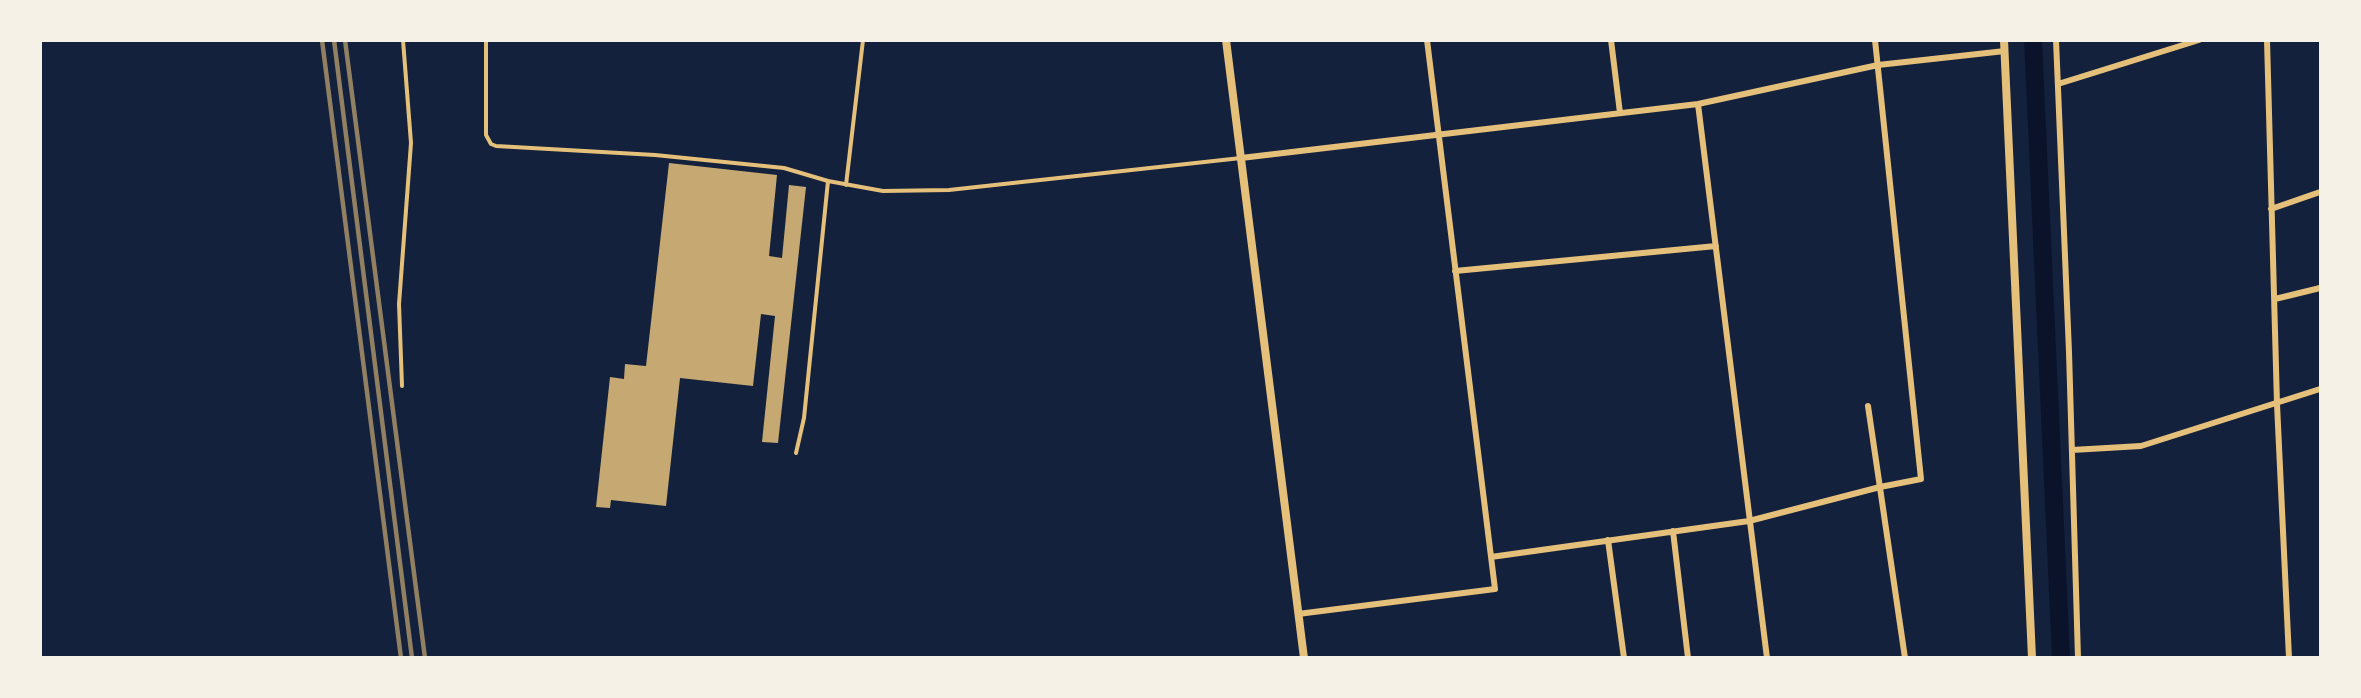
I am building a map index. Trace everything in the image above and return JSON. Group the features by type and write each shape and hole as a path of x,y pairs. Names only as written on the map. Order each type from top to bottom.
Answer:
{"street":[{"path":"1226,40 1304,657"},
{"path":"1298,614 1495,590 1426,40"},
{"path":"1611,40 1620,113"},
{"path":"1491,557 1749,521 1880,487 1921,479 1875,40"},
{"path":"2004,40 2032,657"},
{"path":"2056,40 2078,657"},
{"path":"2058,84 2199,40"},
{"path":"2266,40 2277,404 2289,657"},
{"path":"1240,158 1698,104 1878,65 2005,51"},
{"path":"1698,104 1767,657"},
{"path":"2271,209 2320,192"},
{"path":"1455,270 1716,246"},
{"path":"2275,299 2320,288"},
{"path":"2072,450 2141,446 2320,389"},
{"path":"1869,406 1905,657"},
{"path":"1673,531 1688,657"},
{"path":"1608,540 1624,657"}],"lane":[{"path":"402,386 399,304 411,143 403,40"},
{"path":"486,40 486,135 491,144 655,155 776,167 828,181 883,192 949,190 1240,158"},
{"path":"846,184 863,40"},
{"path":"796,453 804,418 828,181"}],"building":[{"path":"669,163 777,175 769,256 782,258 789,185 806,187 778,443 762,442 775,316 761,314 753,386 680,378 666,506 611,500 610,508 596,507 610,377 624,379 625,364 646,366"}],"waterway":[{"path":"2033,40 2061,658"}],"railway":[{"path":"322,40 401,658"},
{"path":"334,40 412,658"},
{"path":"345,40 425,658"}]}
